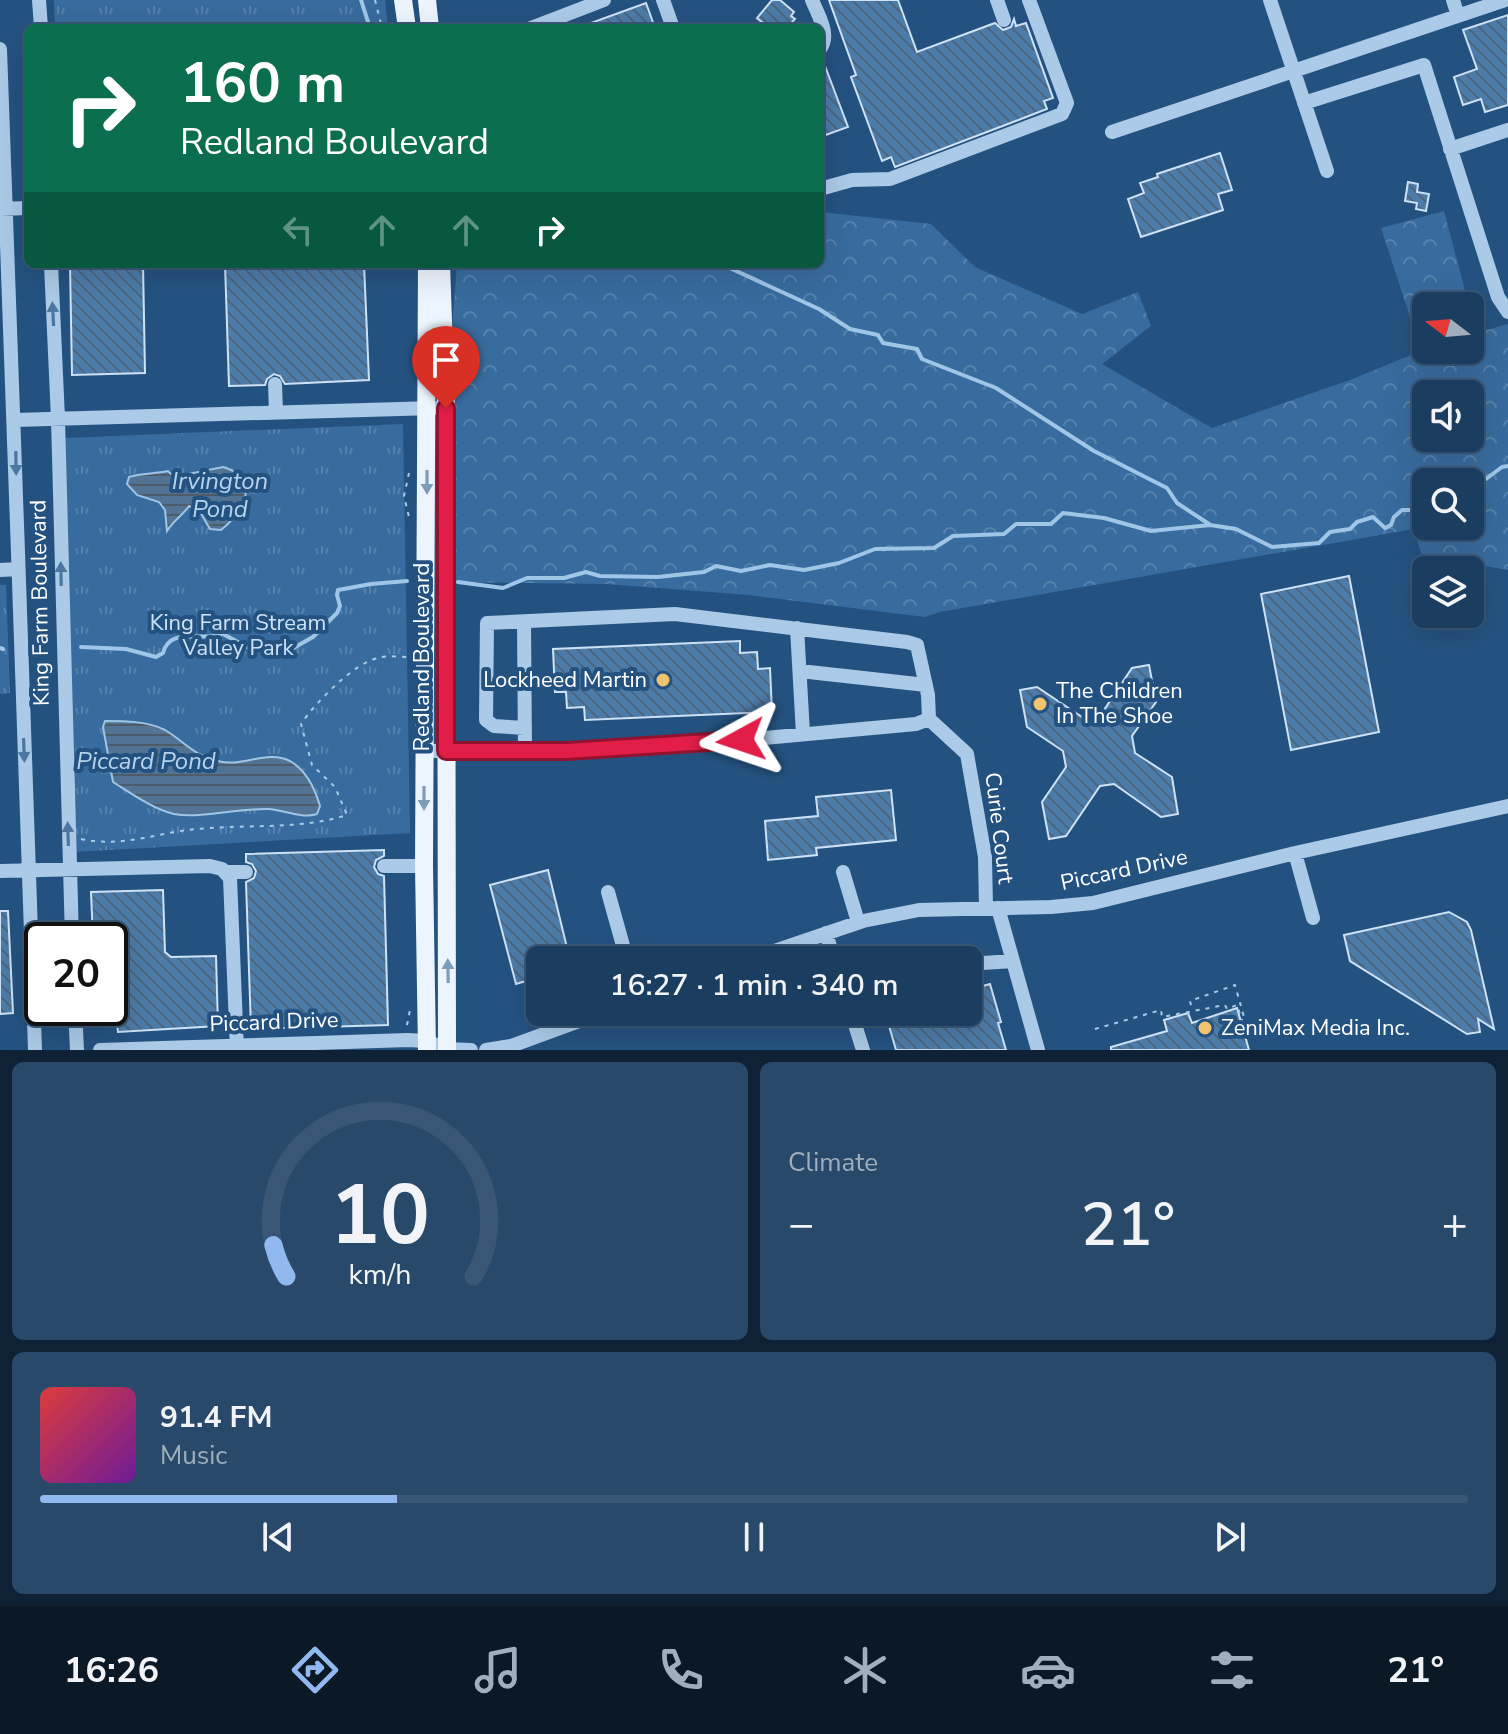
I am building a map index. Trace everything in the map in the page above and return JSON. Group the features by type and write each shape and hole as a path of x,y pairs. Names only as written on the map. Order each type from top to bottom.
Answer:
{"main road":[{"path":"403,0 406,24"},
{"path":"427,0 430,24"},
{"name":"Redland Boulevard","path":"427,268 424,866 427,1045"},
{"name":"Redland Boulevard","path":"441,268 446,408 447,1050"}],"street":[{"path":"39,0 41,24"},
{"path":"546,24 604,0"},
{"path":"663,0 672,24"},
{"path":"812,0 821,24"},
{"path":"998,0 1004,20"},
{"path":"824,188 852,180 890,179 1058,117 1067,103 1055,87 1029,0"},
{"path":"1270,0 1327,171"},
{"path":"1453,0 1458,16"},
{"path":"1112,132 1505,0"},
{"name":"King Farm Boulevard","path":"0,49 3,208 15,420 35,1050"},
{"path":"1304,103 1424,65 1498,297 1508,312"},
{"path":"1450,149 1508,130"},
{"path":"3,208 24,208"},
{"name":"King Farm Boulevard","path":"51,268 71,922"},
{"path":"275,384 276,412"},
{"path":"15,420 446,408"},
{"path":"0,570 18,569"},
{"path":"425,751 525,751 694,744 916,724 929,719 926,685 917,645 907,642 675,614 487,623 486,720 494,726 525,728"},
{"path":"524,622 525,751"},
{"path":"797,628 803,734"},
{"path":"800,671 926,685"},
{"name":"Curie Court","path":"929,719 967,754 992,908 1013,961 1038,1050"},
{"name":"Piccard Drive","path":"788,946 858,922 919,910 1093,903 1295,853 1508,806"},
{"path":"1295,853 1313,918"},
{"path":"0,871 210,866 227,872 246,872"},
{"path":"384,866 424,866"},
{"path":"227,872 230,878 237,1047"},
{"path":"843,872 858,922"},
{"path":"608,892 623,946"},
{"path":"826,933 830,946"},
{"path":"982,963 1013,961"},
{"path":"76,1026 77,1050"},
{"path":"486,1050 511,1046 566,1026"},
{"path":"855,1026 863,1050"},
{"name":"Piccard Drive","path":"100,1050 427,1045 447,1050 471,1050"}],"path":[{"path":"375,0 381,24"},
{"path":"68,837 97,842 131,842 196,829 273,826 347,815 335,787 312,765 301,724 325,695 356,667 378,657 415,657"},
{"path":"1225,980 1227,987"},
{"path":"1095,1029 1161,1010 1162,1017 1237,1005 1249,1035 1235,985 1190,1001 1192,1010"}],"green space":[{"path":"54,0 385,0 388,24 55,24"},
{"path":"1444,211 1465,292 1412,292 1412,323 1381,228"},
{"path":"824,212 931,224 975,267 1082,314 1138,292 1151,326 1102,364 1212,428 1350,380 1412,355 1412,364 1484,364 1484,331 1508,324 1508,570 1484,566 1484,556 1422,556 1417,540 1484,540 1484,468 1412,468 1412,529 925,617 749,595 607,584 444,582 446,408 457,268 824,268"},
{"name":"King Farm Stream Valley Park","path":"403,424 410,833 74,852 65,438"},
{"path":"0,585 6,585 10,693 0,694"}],"water":[{"name":"Irvington Pond","path":"223,467 235,472 246,487 242,505 221,530 210,529 199,510 189,506 167,531 165,510 159,502 137,495 127,484 129,477 138,475 168,471 174,477"},
{"name":"Piccard Pond","path":"105,721 136,722 158,727 196,752 227,763 272,757 290,761 301,769 313,787 320,806 317,814 299,815 268,809 184,815 158,809 113,782 103,727"}],"building":[{"path":"772,0 780,0 794,12 791,16 795,19 791,24 764,24 757,18"},
{"path":"829,0 898,0 917,52 995,23 1003,30 1011,27 1014,19 1016,26 1026,23 1053,98 1044,101 1047,109 895,167 891,157 882,161 851,77 856,75"},
{"path":"646,3 654,24 588,24"},
{"path":"1508,15 1508,105 1485,112 1481,99 1463,105 1454,77 1477,69 1463,30"},
{"path":"824,63 848,127 824,136"},
{"path":"1220,153 1232,190 1218,194 1223,210 1141,237 1128,199 1144,193 1140,183 1158,177 1157,174"},
{"path":"1408,182 1418,184 1417,192 1429,194 1426,211 1416,209 1417,203 1405,201"},
{"path":"70,268 143,268 145,373 72,375"},
{"path":"225,268 364,268 369,380 285,384 280,376 274,374 265,385 229,386"},
{"path":"1349,576 1379,732 1291,750 1261,594"},
{"name":"Lockheed Martin","path":"740,641 740,653 757,652 758,669 770,668 772,712 585,720 584,707 567,708 566,692 555,692 553,649"},
{"path":"1149,665 1156,702 1132,736 1135,753 1172,777 1178,814 1161,817 1114,784 1100,786 1066,836 1049,839 1042,802 1066,767 1063,751 1027,727 1020,690 1037,687 1085,719 1100,716 1132,668"},
{"path":"891,790 896,840 816,848 817,855 768,860 765,821 818,816 816,797"},
{"path":"384,850 384,856 376,860 374,867 378,874 384,876 388,1025 251,1029 246,882 254,878 256,871 252,864 246,862 246,854"},
{"path":"548,870 567,946 526,946 526,981 516,984 490,885"},
{"path":"163,890 165,952 171,957 216,956 218,1026 118,1032 117,1026 128,1026 128,922 92,922 91,892"},
{"path":"0,911 8,911 13,1013 0,1014"},
{"path":"1449,912 1467,922 1471,930 1494,1029 1478,1019 1480,1032 1467,1034 1350,961 1344,935"},
{"path":"990,984 1006,1050 896,1050 889,1026 982,1026 982,986"},
{"name":"ZeniMax Media Inc.","path":"1237,1008 1249,1050 1111,1050 1111,1047 1167,1031 1164,1020 1188,1013 1192,1023"}],"waterway":[{"path":"361,0 369,24"},
{"path":"730,268 819,309 850,329 878,335 883,343 917,349 922,359 996,388 1094,451 1167,488 1177,503 1209,524"},
{"path":"1484,479 1508,466"},
{"path":"458,582 503,588 527,578 564,578 586,572 600,576 658,577 704,572 716,566 741,571 770,565 804,570 839,563 875,549 934,548 953,536 1004,534 1016,524 1051,524 1063,513 1104,518 1151,531 1210,525 1236,529 1272,547 1319,543 1330,532 1350,529 1357,522 1373,517 1385,528 1402,510 1412,510"},
{"path":"81,647 126,649 156,657 172,640 180,637 223,634 253,650 288,651 313,637 337,613 340,606 338,590 407,581"}],"place":[{"name":"Lockheed Martin","path":"663,680"},
{"name":"The Children In The Shoe","path":"1040,704"},
{"name":"ZeniMax Media Inc.","path":"1205,1028"}],"route":[{"path":"446,408 446,751 567,751 741,740"}]}
